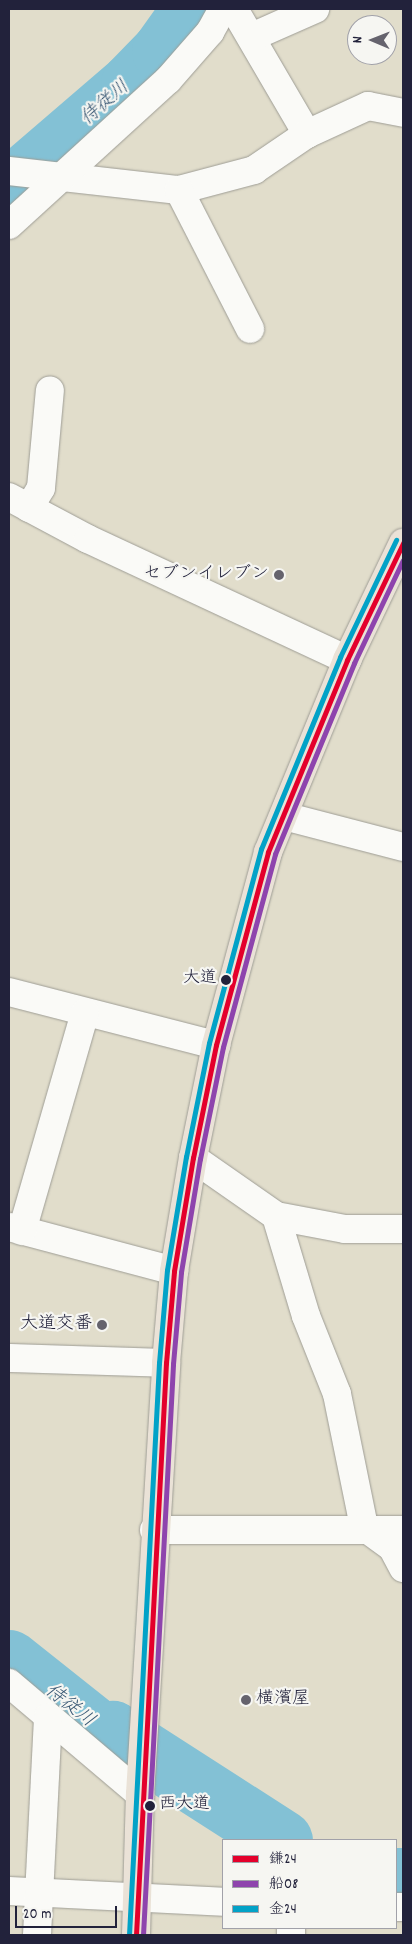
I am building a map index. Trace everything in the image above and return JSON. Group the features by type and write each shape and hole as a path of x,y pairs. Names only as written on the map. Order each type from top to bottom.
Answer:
{"main road":[{"path":"136,1935 140,1794 145,1731 154,1530 166,1362 174,1271 193,1158 216,1045 249,914 284,816 347,660 403,543"}],"street":[{"path":"9,225 55,175 168,80 223,9"},
{"path":"234,9 254,36 307,134"},
{"path":"254,36 315,9"},
{"path":"9,171 179,190 254,170 307,134 368,106 403,113"},
{"path":"179,190 250,329"},
{"path":"19,502 41,488 50,390"},
{"path":"19,502 347,660"},
{"path":"284,816 403,847"},
{"path":"9,992 216,1045"},
{"path":"86,1013 16,1229 174,1271"},
{"path":"193,1158 276,1216 345,1229 403,1229"},
{"path":"276,1216 306,1316 337,1394 364,1527 392,1548 403,1568"},
{"path":"9,1358 166,1362"},
{"path":"154,1530 364,1527 403,1530"},
{"path":"9,1683 140,1794"},
{"path":"36,1935 48,1717"},
{"path":"9,1891 137,1896 222,1902"}],"waterway":[{"name":"侍従川","path":"9,188 131,83 162,51 192,9"},
{"name":"侍従川","path":"9,1660 105,1736 112,1731 280,1839"},
{"name":"侍従川","path":"397,1878 403,1878"}],"transit line":[{"name":"金24","path":"129,1935 159,1363 167,1270 186,1157 209,1043 261,849 340,657 396,540"},
{"name":"鎌24","path":"136,1935 166,1363 174,1271 193,1158 216,1045 268,852 347,660 403,543"},
{"name":"船08","path":"143,1935 173,1364 181,1272 200,1159 223,1047 275,854 354,663 403,560"}],"place":[{"name":"セブンイレブン","path":"279,575"},
{"name":"大道","path":"226,980"},
{"name":"大道交番","path":"102,1325"},
{"name":"横濱屋","path":"246,1700"},
{"name":"西大道","path":"150,1806"}]}
